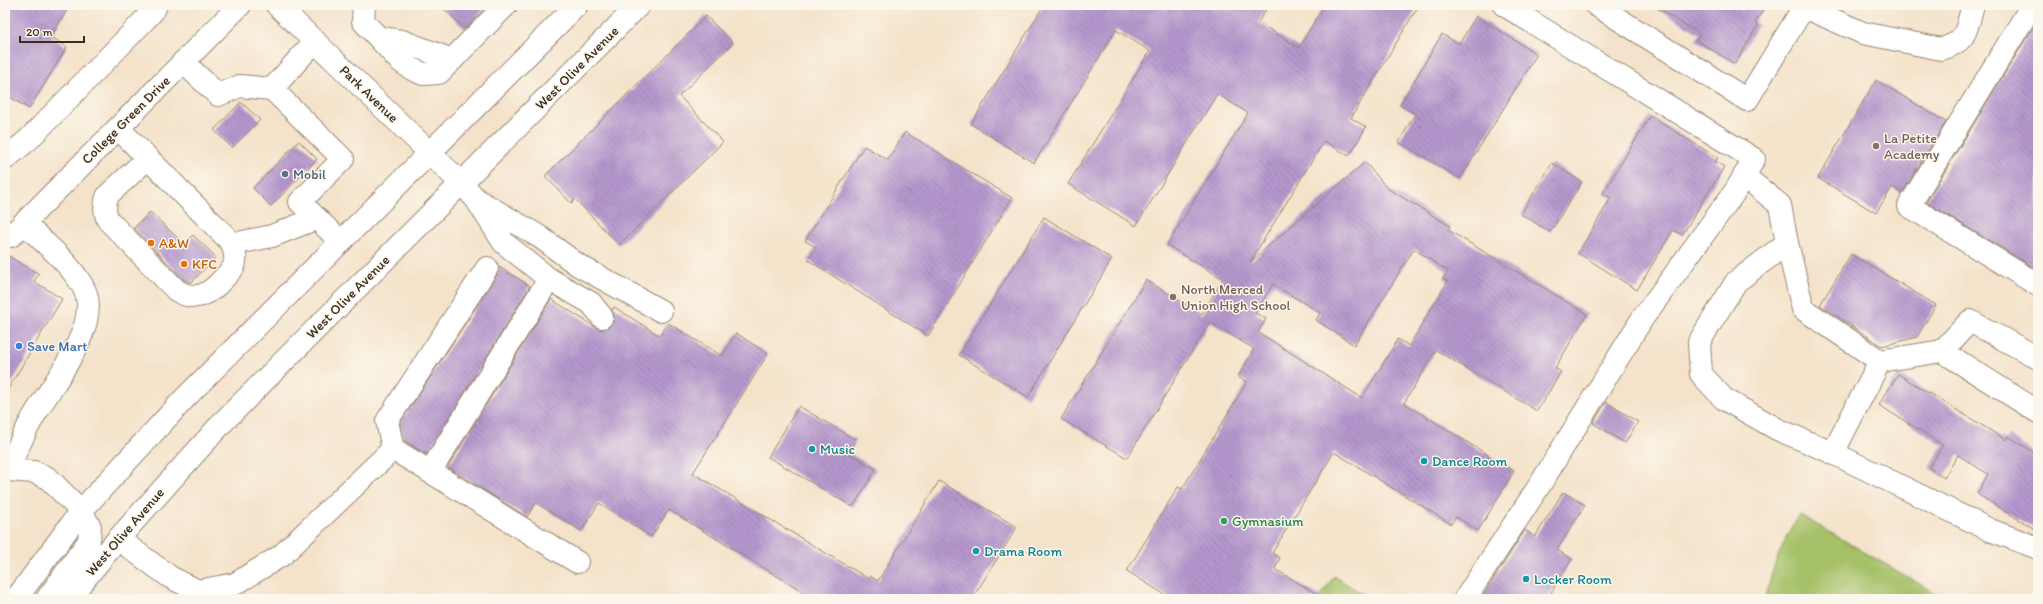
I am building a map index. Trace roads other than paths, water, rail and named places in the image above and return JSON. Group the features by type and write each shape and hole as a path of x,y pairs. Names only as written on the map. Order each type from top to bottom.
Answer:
{"main road":[{"path":"5,159 39,129 138,27 154,10 156,5"},
{"name":"College Green Drive","path":"14,230 240,5"},
{"name":"Park Avenue","path":"277,5 431,152 476,199"},
{"path":"364,5 363,21 400,61 422,74 439,73 506,5"},
{"path":"16,599 82,512 185,398 578,5"},
{"name":"West Olive Avenue","path":"68,599 118,539 222,423 639,5"},
{"path":"1464,599 1540,483 1642,319 1744,176 1754,159 1504,5"},
{"path":"1596,5 1747,100 1805,6 1863,33 1941,49 1953,46 1964,36 1973,5"},
{"path":"2032,5 1909,206 2038,285"},
{"path":"272,89 315,41"},
{"path":"183,62 218,95 240,86 272,89 343,159 300,202 342,242"},
{"path":"118,128 148,158 233,244 236,256 234,266 218,285 207,293 195,297 185,296 176,290 108,220 105,212 105,202 108,195 148,158"},
{"path":"1744,176 1780,204 1787,243 1803,309 1880,361 1942,351 1970,321 2038,358"},
{"path":"476,199 504,243 549,279 590,303 602,317"},
{"path":"476,199 540,237 578,265 661,311"},
{"path":"233,244 272,236 317,218"},
{"path":"14,230 74,275 84,291 88,301 88,311 84,328 72,353 30,422 7,470 34,472 48,478 82,512 90,528 89,541 47,599"},
{"path":"1787,243 1736,282 1699,342 1701,374 1724,398 1778,428 1833,453 1990,530 2038,548"},
{"path":"487,268 387,421 393,449 576,562"},
{"path":"430,472 549,279"},
{"path":"1942,351 2038,412"},
{"path":"1833,453 1880,361"},
{"path":"118,539 170,577 198,591 235,584 282,555 393,449"}],"place":[{"name":"La Petite Academy","path":"1876,146"},
{"name":"Mobil","path":"285,174"},
{"name":"A&W","path":"151,243"},
{"name":"KFC","path":"184,264"},
{"name":"North Merced Union High School","path":"1173,297"},
{"name":"Save Mart","path":"19,346"},
{"name":"Music","path":"812,449"},
{"name":"Dance Room","path":"1424,461"},
{"name":"Gymnasium","path":"1224,521"},
{"name":"Drama Room","path":"976,551"},
{"name":"Locker Room","path":"1526,579"}]}
